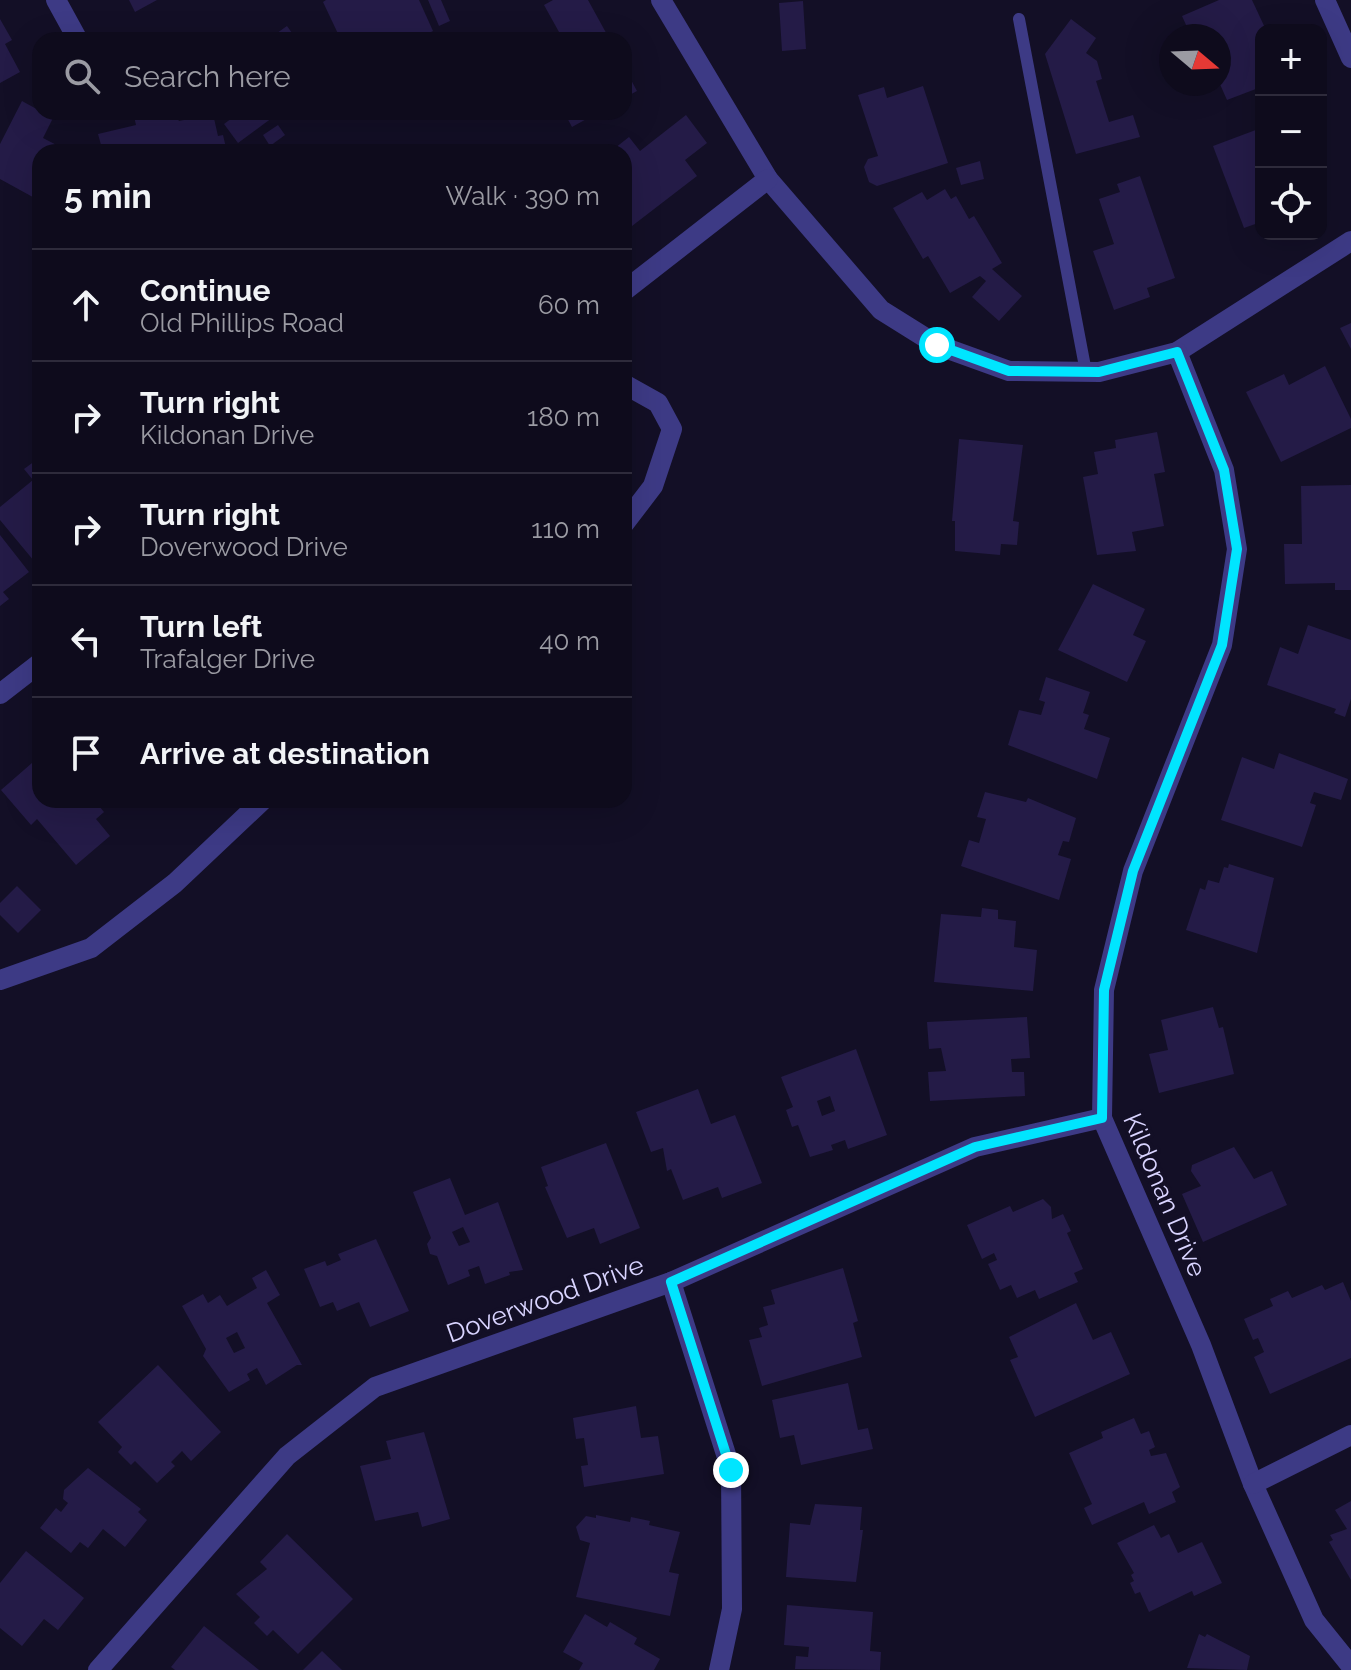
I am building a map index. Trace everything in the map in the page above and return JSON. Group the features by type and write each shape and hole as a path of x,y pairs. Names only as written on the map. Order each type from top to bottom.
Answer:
{"street":[{"path":"56,0 74,32"},
{"path":"661,0 768,179 881,310 937,345 1009,371 1086,372 1177,352 1351,241"},
{"path":"1325,0 1351,58"},
{"path":"632,285 768,179"},
{"name":"Kildonan Drive","path":"1177,352 1224,470 1237,549 1222,645 1133,871 1104,990 1102,1118 1201,1345 1253,1484 1314,1620 1351,1666"},
{"path":"632,388 658,403 672,429 653,486 632,514"},
{"path":"0,694 32,669"},
{"path":"0,980 91,948 175,883 255,808"},
{"name":"Doverwood Drive","path":"98,1670 287,1456 375,1387 671,1282 975,1147 1102,1118"},
{"path":"671,1282 731,1470 732,1609 719,1670"},
{"path":"1253,1484 1351,1435"}],"lane":[{"path":"1019,19 1086,372"}],"building":[{"path":"129,0 157,0 135,12"},
{"path":"419,0 433,31 337,32 323,2"},
{"path":"428,0 441,0 450,21 439,26"},
{"path":"553,0 588,0 606,32 559,32 544,5"},
{"path":"1219,0 1252,0 1263,24 1255,24 1255,89 1227,100 1225,96 1231,96 1231,24 1186,24 1182,16"},
{"path":"803,1 806,49 782,51 779,3"},
{"path":"0,19 12,40 5,44 20,72 0,83"},
{"path":"1071,19 1096,38 1086,53 1097,61 1102,79 1096,81 1109,122 1133,115 1140,137 1076,154 1045,54"},
{"path":"923,86 948,163 877,186 869,182 864,167 868,159 878,156 858,95 884,87 887,98"},
{"path":"22,101 32,106 32,120 52,120 43,138 55,144 32,144 32,197 0,179 0,144"},
{"path":"686,115 707,143 685,160 697,176 632,226 632,144 620,144 629,137 640,151"},
{"path":"135,120 214,120 218,136 223,135 225,144 101,144 98,134 136,125"},
{"path":"229,120 269,120 238,143 224,124"},
{"path":"568,120 585,120 572,127"},
{"path":"278,125 285,135 269,144 263,135"},
{"path":"1255,130 1255,224 1244,228 1213,146"},
{"path":"980,161 984,179 961,185 956,168"},
{"path":"1140,176 1175,278 1147,288 1150,297 1114,310 1093,251 1114,244 1099,199 1120,192 1117,184"},
{"path":"945,189 951,199 956,196 969,219 974,216 1002,263 992,269 1022,296 999,321 972,297 986,281 980,276 950,293 928,256 923,259 893,208 922,192 927,200"},
{"path":"1351,323 1351,349 1340,328"},
{"path":"1325,366 1351,419 1351,428 1281,462 1246,392 1284,374 1289,385"},
{"path":"1157,432 1165,472 1154,474 1164,526 1132,532 1136,551 1097,555 1083,477 1098,474 1094,452 1116,448 1115,440"},
{"path":"959,439 1023,445 1013,521 1019,522 1017,545 1001,544 1000,555 955,551 955,521 952,521"},
{"path":"32,463 32,479 24,469"},
{"path":"32,481 32,559 0,520 0,507"},
{"path":"1351,485 1351,590 1335,590 1335,583 1285,584 1284,544 1302,544 1301,486"},
{"path":"0,535 29,572 3,592 9,599 0,606"},
{"path":"1093,584 1145,609 1133,635 1146,641 1127,682 1058,650"},
{"path":"1308,625 1351,640 1351,699 1345,717 1334,713 1336,709 1267,685 1280,647 1298,654"},
{"path":"1046,677 1090,692 1083,713 1089,715 1084,729 1110,738 1097,779 1008,745 1019,710 1041,715 1045,702 1039,700"},
{"path":"1279,753 1348,779 1341,800 1314,792 1310,803 1316,805 1302,847 1221,820 1242,757 1274,769"},
{"path":"32,763 32,808 101,808 104,812 96,819 110,836 76,865 37,819 31,825 1,790"},
{"path":"985,792 1026,802 1028,798 1076,818 1069,842 1063,841 1058,855 1071,859 1059,900 961,866 969,840 979,843 986,819 977,817"},
{"path":"1229,864 1274,878 1257,953 1186,930 1200,888 1205,890 1208,880 1219,883 1224,867 1228,868"},
{"path":"17,886 41,910 18,933 0,915 0,903"},
{"path":"982,908 998,910 998,919 1016,921 1014,947 1037,950 1033,991 934,982 941,914 981,917"},
{"path":"1213,1007 1219,1028 1223,1027 1234,1074 1159,1093 1149,1054 1168,1050 1161,1020"},
{"path":"1027,1017 1030,1058 1011,1059 1012,1072 1024,1072 1025,1096 930,1101 928,1072 946,1071 941,1048 929,1049 927,1022"},
{"path":"856,1049 887,1135 848,1149 845,1140 831,1145 833,1150 810,1157 798,1125 792,1127 786,1110 793,1107 781,1077","holes":["830,1096 835,1111 822,1116 817,1101"]},
{"path":"698,1089 711,1124 735,1115 762,1183 722,1198 718,1187 683,1200 671,1169 667,1171 663,1148 651,1152 636,1112"},
{"path":"606,1143 640,1228 600,1244 594,1228 567,1238 545,1187 548,1186 541,1167"},
{"path":"1234,1147 1254,1179 1272,1171 1287,1205 1203,1242 1182,1194 1201,1186 1191,1171 1192,1165"},
{"path":"450,1178 465,1215 498,1202 523,1270 509,1272 510,1275 485,1284 479,1266 468,1270 470,1276 448,1285 437,1256 430,1254 427,1244 431,1238 413,1192","holes":["463,1227 470,1242 459,1246 452,1232"]},
{"path":"1043,1199 1051,1207 1052,1219 1063,1214 1071,1231 1067,1233 1083,1269 1074,1273 1078,1282 1039,1299 1035,1290 1017,1298 1011,1285 1000,1290 988,1264 997,1260 994,1253 982,1259 967,1225 1010,1206 1013,1212"},
{"path":"376,1239 409,1311 370,1327 359,1302 337,1311 333,1302 320,1307 304,1269 325,1261 327,1266 341,1260 338,1254"},
{"path":"843,1268 858,1321 853,1323 862,1357 762,1386 749,1340 762,1337 759,1328 768,1325 763,1307 775,1304 771,1290"},
{"path":"266,1270 280,1295 267,1303 302,1365 297,1365 266,1385 257,1368 247,1374 250,1380 229,1392 203,1356 206,1349 182,1306 203,1294 208,1303 220,1295 227,1306 257,1288 252,1278","holes":["237,1332 245,1348 234,1353 226,1338"]},
{"path":"1343,1282 1351,1301 1351,1358 1270,1394 1254,1357 1264,1352 1258,1338 1253,1340 1244,1319 1273,1306 1270,1299 1288,1291 1292,1298 1322,1285 1325,1290"},
{"path":"1076,1303 1093,1340 1111,1332 1130,1374 1035,1417 1010,1360 1018,1357 1009,1337"},
{"path":"158,1365 221,1432 191,1461 182,1451 171,1462 175,1466 157,1483 135,1461 131,1465 118,1452 122,1447 98,1422"},
{"path":"848,1383 858,1430 868,1428 873,1449 801,1465 794,1435 780,1438 772,1400"},
{"path":"636,1406 641,1438 658,1436 664,1474 584,1487 581,1466 588,1465 584,1438 576,1439 573,1418"},
{"path":"1134,1418 1141,1434 1149,1431 1155,1447 1149,1450 1151,1456 1166,1453 1180,1487 1172,1492 1176,1502 1149,1514 1144,1502 1092,1525 1084,1508 1092,1504 1069,1453 1103,1438 1101,1432"},
{"path":"424,1432 450,1519 422,1527 418,1512 375,1521 360,1466 391,1459 386,1441"},
{"path":"88,1468 141,1509 138,1512 147,1520 125,1547 103,1529 88,1548 80,1542 71,1553 40,1528 56,1508 61,1512 68,1503 63,1499 64,1490"},
{"path":"1351,1501 1351,1580 1329,1542 1333,1540 1330,1535 1347,1529 1335,1510"},
{"path":"815,1504 862,1507 860,1530 863,1530 856,1582 786,1577 790,1523 810,1525"},
{"path":"596,1515 630,1522 631,1517 680,1532 669,1572 679,1574 670,1616 576,1597 590,1543 580,1540 576,1527 586,1516 596,1518"},
{"path":"1154,1525 1161,1538 1169,1534 1178,1553 1202,1542 1222,1583 1194,1596 1192,1591 1149,1612 1140,1592 1135,1594 1130,1583 1134,1581 1131,1575 1134,1573 1117,1543"},
{"path":"287,1534 353,1599 298,1654 273,1630 267,1636 254,1623 260,1617 236,1594 267,1569 260,1562"},
{"path":"26,1551 84,1598 58,1630 44,1619 22,1646 0,1628 0,1583"},
{"path":"787,1605 873,1612 870,1651 881,1652 880,1670 795,1669 796,1656 808,1657 809,1647 784,1645"},
{"path":"585,1614 607,1627 610,1622 637,1638 634,1644 660,1659 654,1670 579,1670 583,1663 563,1652"},
{"path":"204,1626 259,1670 175,1670 171,1667"},
{"path":"1199,1634 1205,1637 1207,1634 1250,1656 1247,1670 1187,1668"},
{"path":"322,1651 342,1670 303,1670"}],"route":[{"path":"731,1470 671,1282 975,1147 1102,1118 1104,990 1133,871 1222,645 1237,549 1224,470 1177,352 1099,372 1009,371 937,345"}]}
